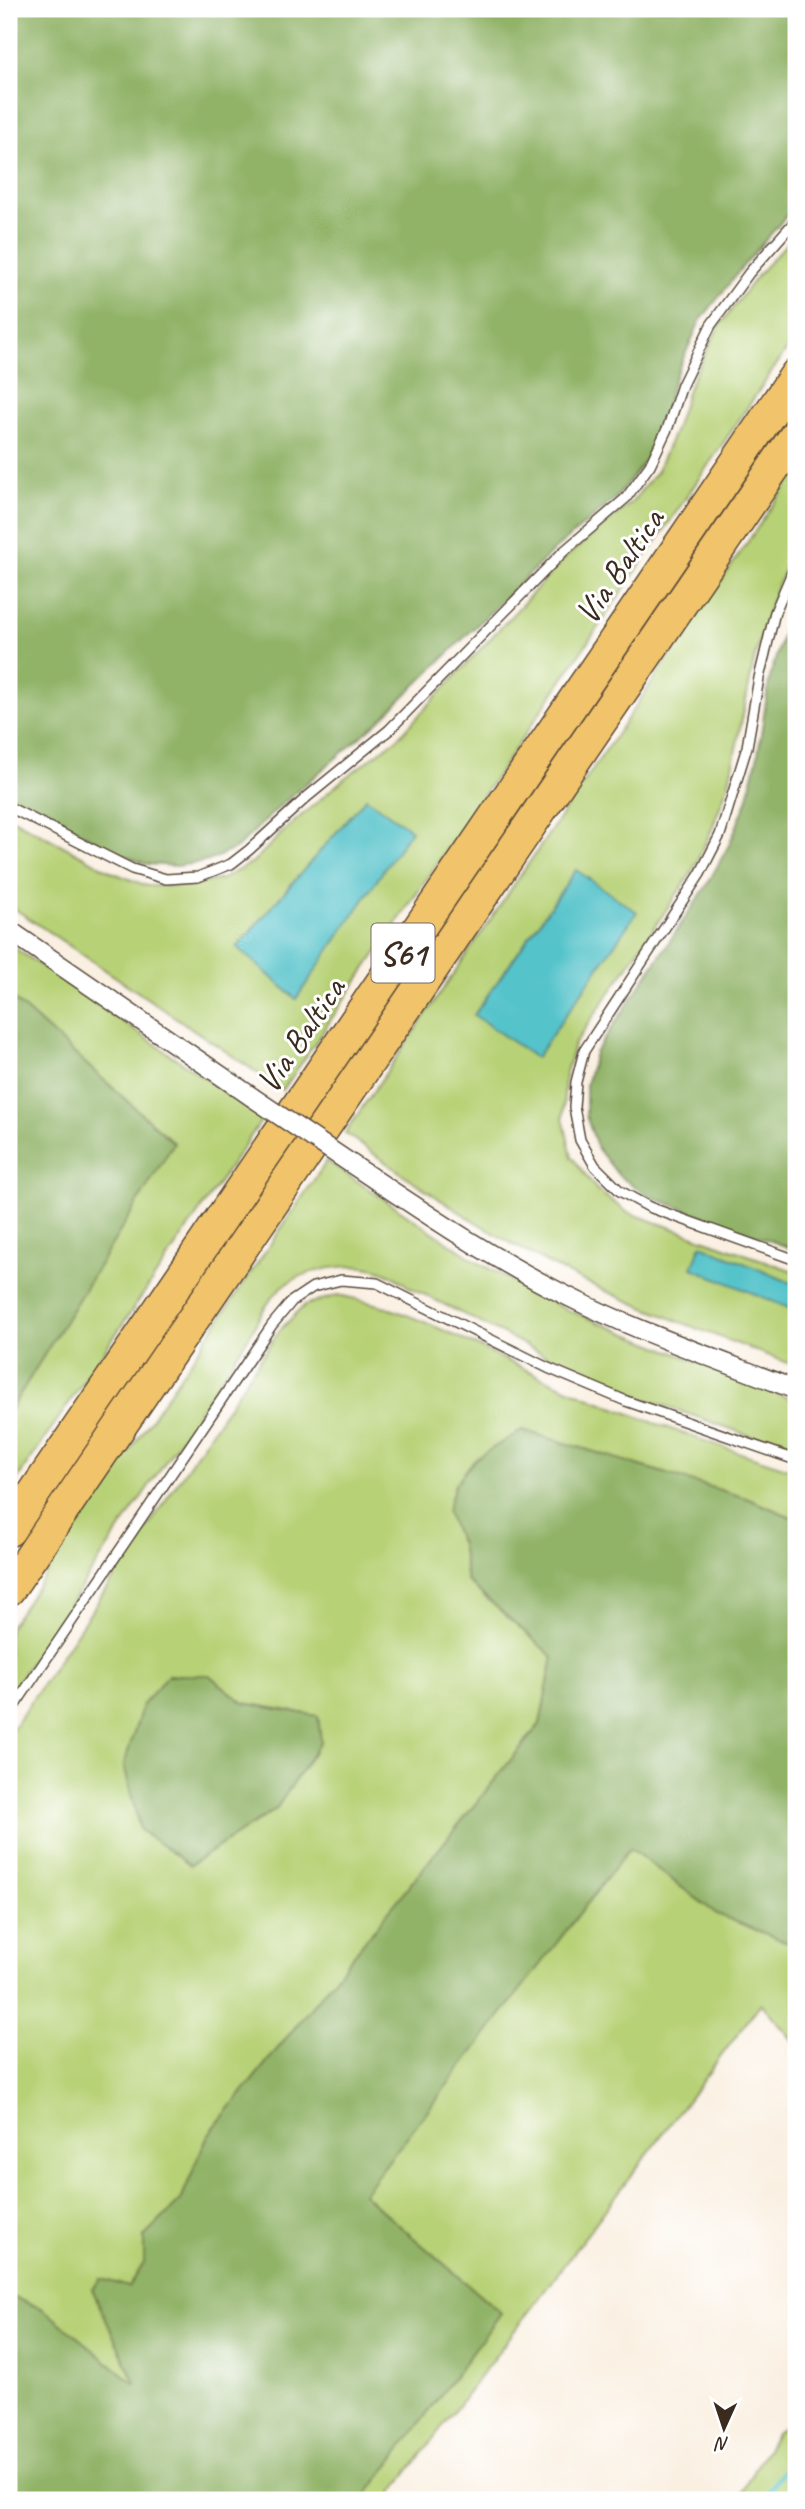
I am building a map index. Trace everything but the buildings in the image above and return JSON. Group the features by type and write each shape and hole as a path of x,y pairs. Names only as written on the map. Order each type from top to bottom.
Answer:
{"highway":[{"name":"Via Baltica","path":"9,1530 796,374"},
{"name":"Via Baltica","path":"9,1589 796,435"}],"street":[{"path":"9,929 252,1097 481,1250 560,1293 631,1325 796,1390"}],"lane":[{"path":"9,807 132,869 166,879 198,877 231,864 389,730 563,552 626,498 650,465 668,427 682,385 711,325 750,273 796,220"},
{"path":"796,563 775,612 759,678 747,747 720,835 700,874 584,1051 576,1082 574,1107 580,1140 595,1166 620,1191 649,1207 796,1260"},
{"path":"9,1714 272,1325 292,1301 313,1287 341,1280 377,1283 548,1368 626,1401 796,1460"}],"green space":[{"path":"9,9 796,9 796,205 700,321 674,379 661,423 644,462 616,498 554,550 378,722 281,805 237,848 208,861 177,866 146,864 121,854 9,795"},
{"path":"796,233 796,336 283,1090 9,905 9,817 114,873 147,886 188,886 222,879 252,863 286,829 346,777 397,739 566,557 632,502 657,471 675,430 689,386 718,328 756,277"},
{"path":"796,394 796,414 318,1114 310,1109"},
{"path":"796,471 796,541 772,599 755,656 729,782 692,872 574,1045 565,1076 563,1118 572,1157 597,1190 627,1212 796,1272 796,1366 629,1301 545,1262 457,1210 345,1133"},
{"path":"796,596 796,1250 651,1197 619,1176 598,1149 586,1116 586,1085 595,1053 707,885 730,843 747,801 758,755 769,681"},
{"path":"9,944 263,1118 9,1491 9,1412 174,1143 9,995"},
{"path":"9,995 174,1143 9,1412"},
{"path":"327,1161 479,1263 565,1309 796,1401 796,1452 640,1397 555,1360 379,1270 353,1266 300,1276 289,1282 271,1299 250,1335 9,1695 9,1628"},
{"path":"338,1295 394,1310 615,1408 796,1471 796,1519 746,1498 522,1430 447,1512 461,1544 467,1581 553,1657 540,1724 208,2135 181,2200 144,2237 144,2263 129,2287 101,2279 137,2387 43,2309 9,2296 9,1734 279,1331 305,1305","holes":["209,1675 244,1703 318,1716 276,1809 190,1865 140,1830 124,1765"]},
{"path":"522,1430 746,1498 796,1519 796,1946 717,1914 630,1848 363,2194 501,2313 363,2500 9,2500 9,2296 43,2309 136,2385 92,2289 101,2279 129,2287 144,2263 144,2237 181,2200 208,2135 540,1724 553,1657 467,1581 461,1544 447,1512 455,1484 475,1459"},
{"path":"168,1675 209,1675 244,1703 318,1716 321,1741 276,1809 190,1865 140,1830 124,1765 143,1704"},
{"path":"630,1848 717,1914 796,1946 796,2044 761,2003 387,2500 363,2500 501,2313 362,2194"},
{"path":"796,2417 796,2500 738,2500 776,2433"}],"water":[{"path":"366,798 411,830 296,999 237,947"},
{"path":"576,870 637,912 536,1058 474,1015"},
{"path":"701,1245 796,1285 796,1311 692,1268"}],"waterway":[{"path":"763,2500 796,2457"}]}
